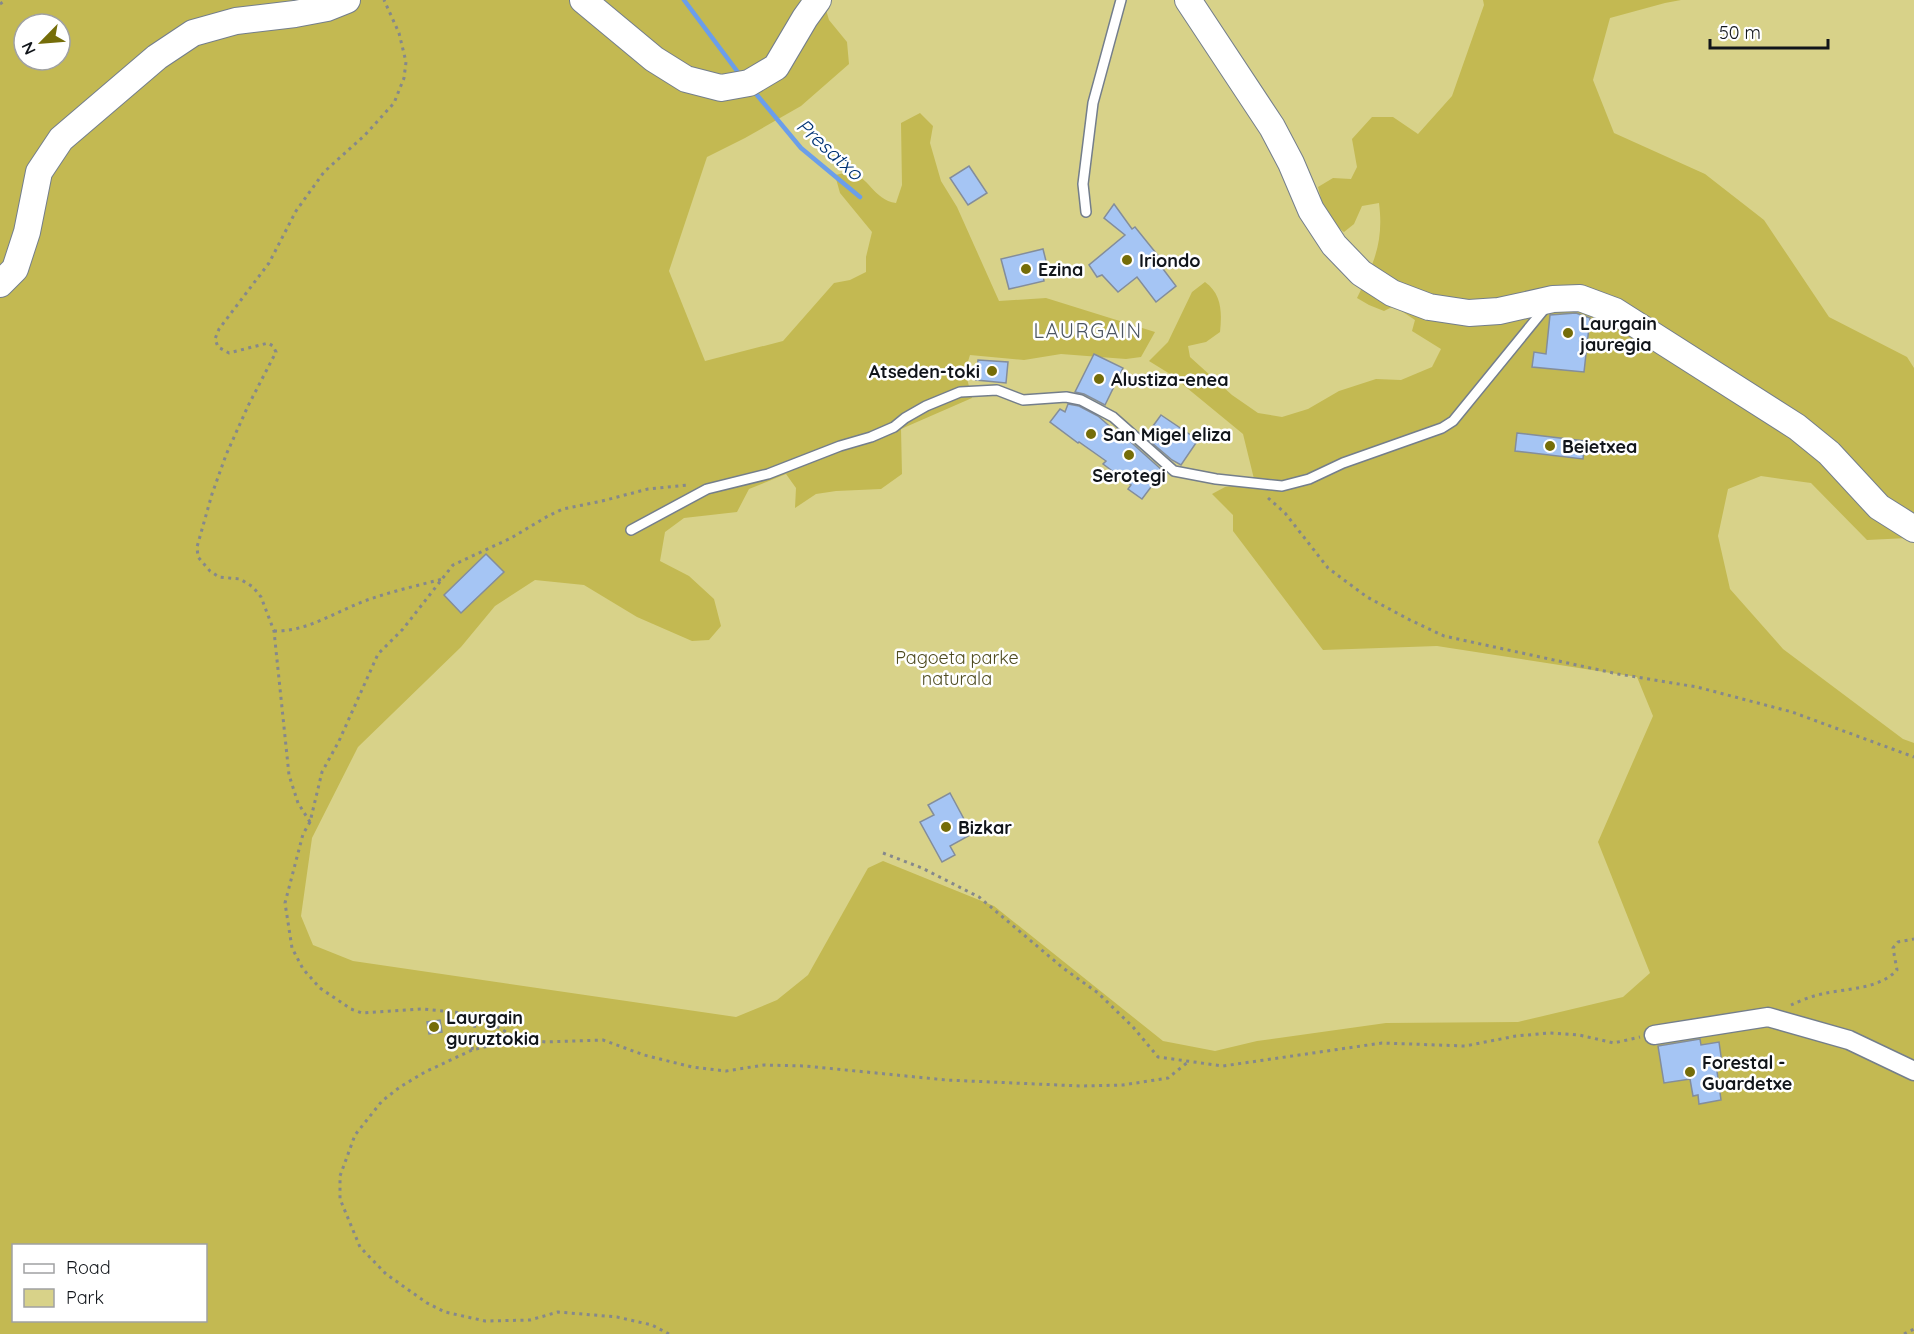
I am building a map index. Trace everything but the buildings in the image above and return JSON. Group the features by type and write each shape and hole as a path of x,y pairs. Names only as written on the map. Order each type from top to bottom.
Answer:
{"main road":[{"path":"0,284 15,269 27,232 39,172 61,139 158,57 193,33 236,21 327,8 347,0"},
{"path":"583,0 654,59 686,79 721,88 749,83 776,68 818,0"},
{"path":"1188,0 1272,127 1291,163 1311,210 1334,245 1361,273 1392,293 1419,304 1469,313 1499,311 1553,299 1580,298 1615,310 1797,427 1829,453 1879,507 1914,529"}],"street":[{"path":"1654,1035 1768,1017 1850,1040 1914,1071"}],"lane":[{"path":"1086,212 1083,184 1093,103 1121,0"},
{"path":"631,530 707,489 768,474 871,436 894,427 914,413 960,392 997,390 1023,400 1066,397 1081,400 1113,417 1174,471 1216,479 1282,486 1309,479 1343,463 1442,428 1453,421 1553,299"}],"path":[{"path":"0,4 6,0"},
{"path":"310,822 298,803 289,776 274,631 261,597 253,587 240,579 219,577 202,565 198,557 197,546 226,455 276,352 273,346 268,344 229,353 218,347 215,339 219,329 269,263 296,211 324,172 365,135 394,103 404,78 406,62 399,33 384,0"},
{"path":"1255,483 1285,513 1328,568 1367,597 1444,636 1618,674 1697,687 1792,712 1914,757"},
{"path":"519,1039 474,1014 422,1009 362,1013 351,1009 320,988 303,969 292,948 285,903 303,834 310,822 322,772 339,741 378,654 403,629 453,565 563,510 661,486 692,485 707,489"},
{"path":"274,631 288,631 317,622 371,599 443,579"},
{"path":"883,853 922,868 979,897 1064,968 1098,993 1133,1027 1158,1057 1223,1066 1382,1043 1465,1046 1550,1032 1579,1035 1614,1043 1654,1035"},
{"path":"1768,1017 1819,994 1877,983 1890,977 1897,970 1893,948 1898,942 1914,939"},
{"path":"472,1050 474,1014"},
{"path":"669,1334 652,1325 587,1313 558,1312 530,1320 485,1321 445,1312 427,1303 386,1274 360,1247 340,1199 340,1176 355,1135 382,1101 425,1072 472,1050 519,1039 546,1042 603,1040 644,1055 692,1067 726,1071 764,1065 806,1066 946,1080 1081,1086 1123,1085 1168,1078 1188,1062"},
{"path":"1904,1334 1914,1329"}],"green space":[{"name":"Pagoeta parke naturala","path":"0,0 1914,0 1914,1334 0,1334"}],"shaded area":[{"name":"Pagoeta parke naturala","path":"0,0 823,0 829,20 847,42 849,64 801,106 707,157 669,271 705,361 783,341 834,283 850,280 866,272 866,257 872,232 840,193 835,175 847,173 856,175 882,197 896,203 902,185 901,123 920,113 933,126 930,143 941,181 957,207 999,301 1046,298 1155,332 1141,357 1126,359 1061,354 1024,360 970,355 965,371 972,398 901,429 902,474 881,489 816,494 795,508 796,488 786,474 749,489 737,512 684,518 665,532 660,561 689,576 714,599 721,626 709,640 692,641 637,617 584,585 535,580 495,606 461,647 358,747 312,838 301,916 313,945 353,961 736,1017 777,1000 808,975 868,868 883,861 994,906 1163,1041 1215,1051 1257,1041 1386,1023 1518,1022 1623,997 1650,973 1598,842 1653,716 1637,677 1437,646 1323,650 1233,531 1233,515 1212,494 1225,487 1255,483 1243,434 1170,374 1149,361 1168,342 1192,292 1205,282 1215,292 1220,304 1220,332 1206,342 1188,346 1190,357 1232,395 1258,413 1282,417 1308,409 1339,391 1376,379 1401,380 1432,367 1441,349 1412,331 1415,320 1394,306 1384,311 1357,298 1379,241 1379,203 1362,206 1354,224 1344,232 1326,218 1318,187 1333,178 1351,179 1357,167 1352,139 1372,117 1393,117 1418,134 1452,96 1484,5 1483,0 1681,0 1610,18 1593,80 1614,133 1705,174 1764,220 1829,317 1907,357 1914,368 1914,541 1908,538 1867,540 1811,483 1761,476 1728,489 1718,536 1730,589 1783,649 1903,739 1914,743 1914,1334 0,1334"}],"waterway":[{"name":"Presatxo","path":"684,0 737,71"},
{"name":"Presatxo","path":"757,95 801,148 860,197"}],"place":[{"name":"Iriondo","path":"1127,260"},
{"name":"Ezina","path":"1026,269"},
{"name":"Laurgain jauregia","path":"1568,333"},
{"name":"Atseden-toki","path":"992,371"},
{"name":"Alustiza-enea","path":"1099,379"},
{"name":"San Migel eliza","path":"1091,434"},
{"name":"Beietxea","path":"1550,446"},
{"name":"Serotegi","path":"1129,455"},
{"name":"Bizkar","path":"946,827"},
{"name":"Laurgain guruztokia","path":"434,1027"},
{"name":"Forestal - Guardetxe","path":"1690,1072"}],"district":[{"name":"LAURGAIN","path":"1088,330"}]}
